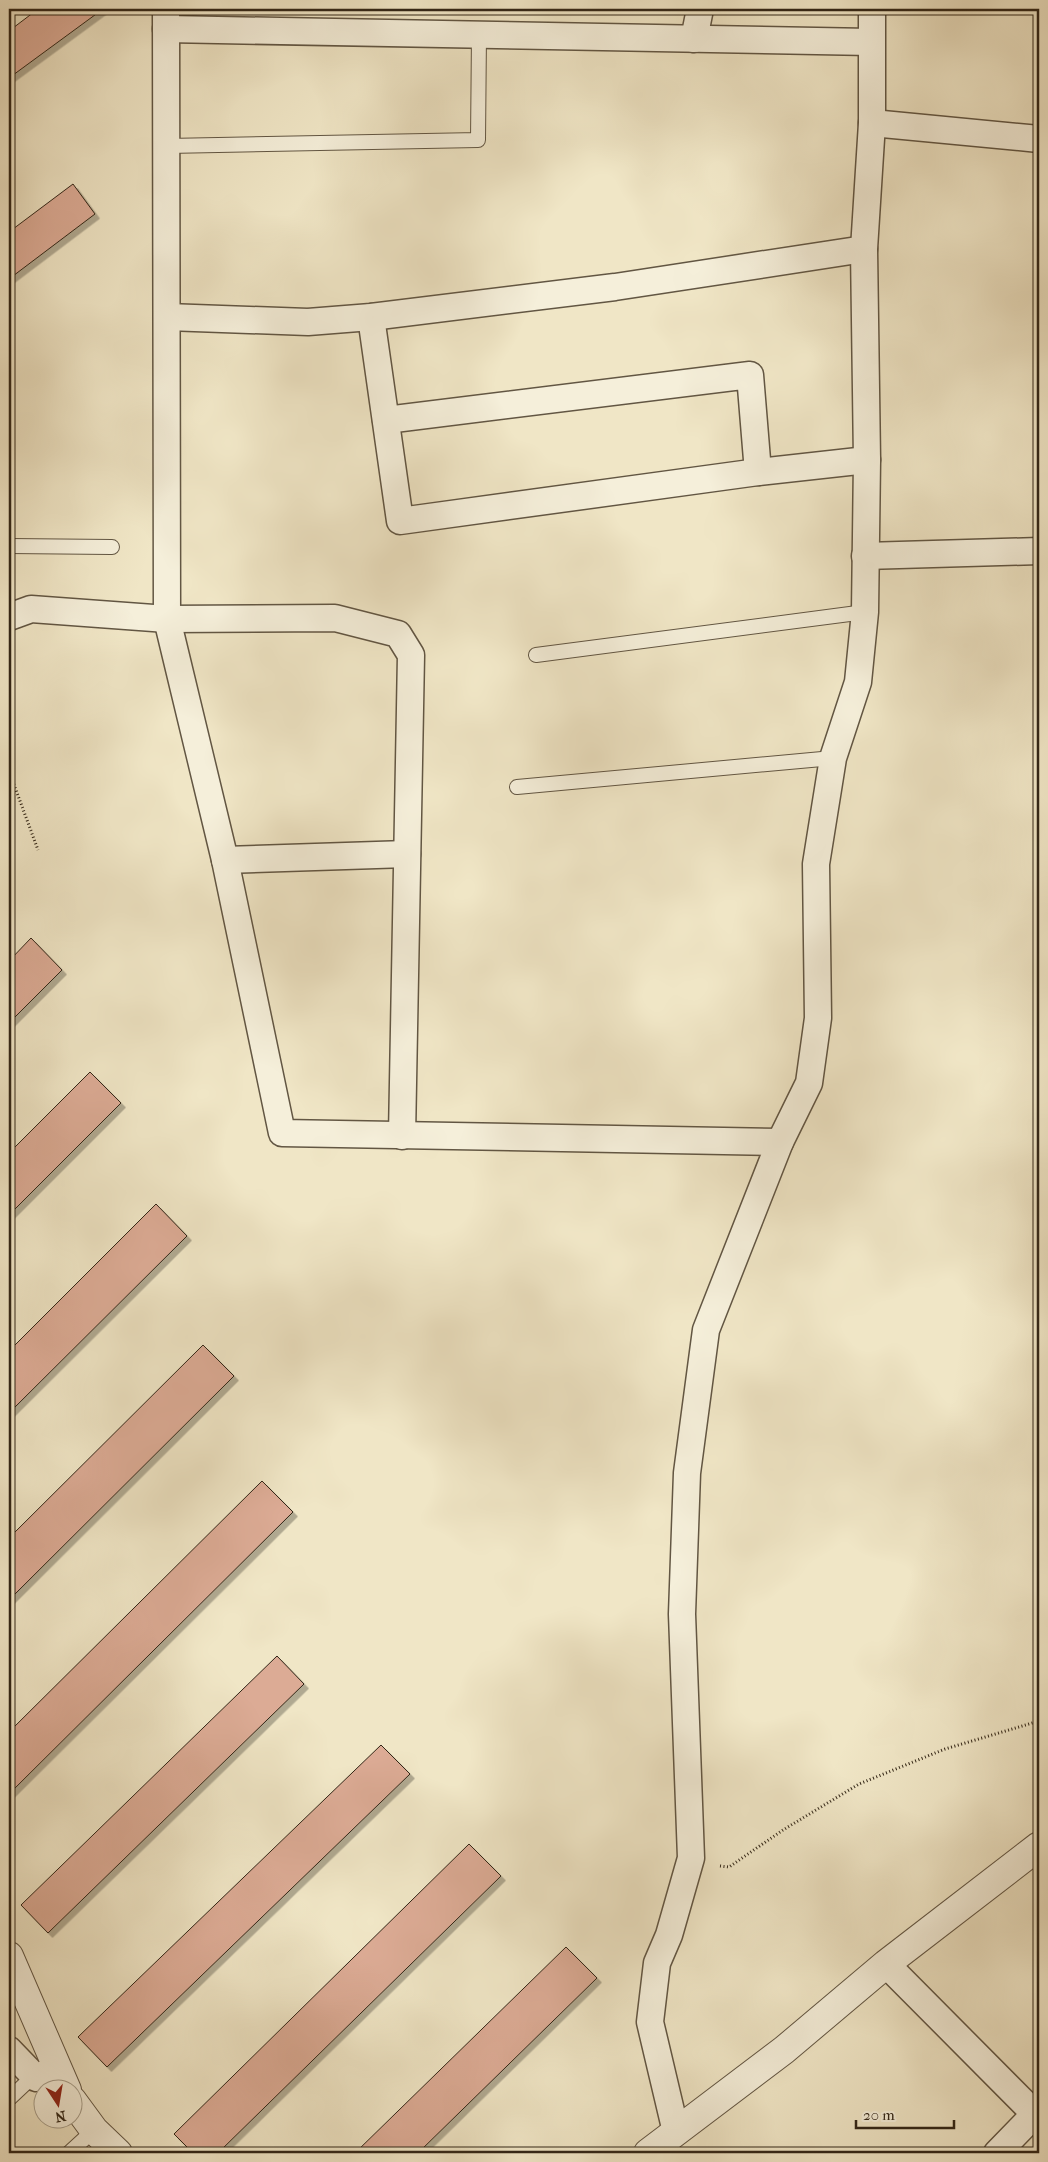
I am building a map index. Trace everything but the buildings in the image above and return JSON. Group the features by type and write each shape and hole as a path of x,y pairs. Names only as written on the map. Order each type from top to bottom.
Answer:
{"street":[{"path":"694,39 700,9"},
{"path":"676,2132 650,2022 657,1963 669,1935 691,1858 682,1614 687,1473 706,1330 780,1142 810,1083 818,1018 816,864 833,758 858,682 865,612 867,460 864,249 872,123 872,9"},
{"path":"780,1142 282,1133 225,860 167,619 168,317 166,19 480,34 871,42"},
{"path":"872,123 1039,139"},
{"path":"168,317 308,322 370,317 616,287 864,249"},
{"path":"370,317 400,521 758,472 867,460"},
{"path":"386,420 750,374 758,472"},
{"path":"865,556 1039,551"},
{"path":"9,617 31,609 167,619 335,618 398,634 411,655 402,1136"},
{"path":"225,860 407,854"},
{"path":"648,2153 784,2050 886,1964 1039,1846"},
{"path":"9,1956 54,2079"},
{"path":"886,1964 1037,2116 997,2153"},
{"path":"9,2050 54,2079"},
{"path":"82,2115 118,2153"}],"lane":[{"path":"167,146 478,140 480,34"},
{"path":"9,546 112,548"},
{"path":"536,655 865,612"},
{"path":"517,787 833,758"},
{"path":"9,2099 26,2083 54,2079"},
{"path":"69,2153 94,2130"}],"path":[{"path":"9,771 38,850"},
{"path":"690,1865 729,1867 783,1830 859,1784 945,1749 1039,1721"}]}
